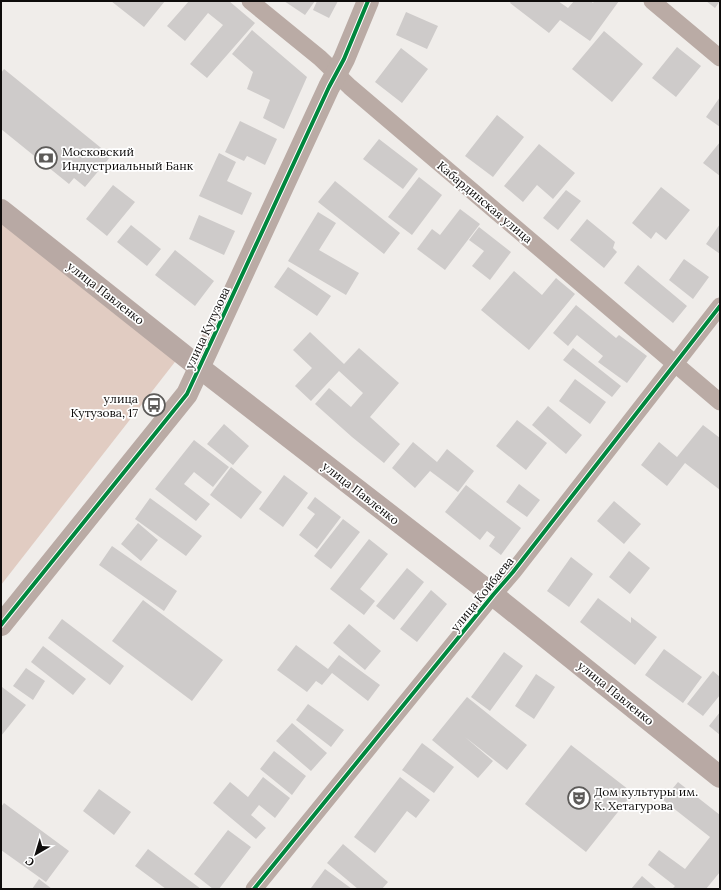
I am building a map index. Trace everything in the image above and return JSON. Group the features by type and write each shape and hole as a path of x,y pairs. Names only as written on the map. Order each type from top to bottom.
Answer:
{"main road":[{"name":"улица Павленко","path":"1,210 200,368 493,595 720,777"}],"street":[{"name":"Кабардинская улица","path":"250,1 320,58 356,93 720,402"},
{"name":"улица Кутузова","path":"1,626 187,394 329,88 337,75 368,1"},
{"path":"652,1 720,58"},
{"name":"улица Койбаева","path":"254,889 518,566 720,306"}],"shaded area":[{"path":"1,221 178,358 1,585"}],"building":[{"path":"111,1 165,1 144,27"},
{"path":"189,1 229,1 255,23 207,78 190,64 223,25 208,13 185,41 167,26"},
{"path":"284,1 315,1 305,15"},
{"path":"317,1 338,1 329,18 313,10"},
{"path":"511,1 558,1 568,8 574,1 591,1 593,3 594,1 619,1 590,41 560,20 549,33 510,3"},
{"path":"706,1 720,1 715,8"},
{"path":"406,12 438,26 427,49 396,35"},
{"path":"252,30 307,77 284,129 263,118 270,100 247,89 253,72 232,54"},
{"path":"604,31 643,64 612,102 572,69"},
{"path":"677,47 701,66 676,97 652,78"},
{"path":"401,48 428,69 402,103 375,82"},
{"path":"4,69 111,156 85,187 74,178 69,184 1,129 1,73"},
{"path":"720,97 720,127 706,117"},
{"path":"497,115 524,137 493,177 465,156"},
{"path":"240,121 277,139 265,165 247,156 244,161 225,152"},
{"path":"379,139 418,169 403,189 363,159"},
{"path":"720,142 720,176 703,163"},
{"path":"539,144 575,173 553,199 537,185 523,202 504,186"},
{"path":"219,153 236,162 227,181 252,193 242,215 199,196"},
{"path":"419,177 442,195 412,235 388,217"},
{"path":"335,181 400,233 384,254 318,202"},
{"path":"113,185 135,202 107,236 86,219"},
{"path":"661,187 690,210 666,240 656,232 651,239 632,223"},
{"path":"566,190 581,201 558,230 543,218"},
{"path":"460,209 480,224 445,270 417,249 432,229 440,235"},
{"path":"318,212 336,223 319,250 359,273 346,295 288,261"},
{"path":"199,215 235,231 224,255 189,239"},
{"path":"587,219 615,242 613,248 617,252 604,268 570,240"},
{"path":"720,224 720,254 706,244"},
{"path":"131,225 161,249 147,266 117,242"},
{"path":"479,227 511,252 490,280 472,266 484,251 469,240"},
{"path":"175,250 214,281 195,306 155,275"},
{"path":"684,259 709,277 693,299 669,280"},
{"path":"638,265 687,306 673,323 624,283"},
{"path":"288,267 331,296 317,316 274,287"},
{"path":"514,271 542,295 556,278 575,294 529,350 481,310"},
{"path":"576,305 616,338 619,335 647,356 627,383 598,362 603,356 577,335 568,346 553,333"},
{"path":"310,332 344,364 359,348 399,383 370,417 400,444 384,463 315,404 329,388 351,407 363,393 339,371 311,401 295,386 312,368 293,350"},
{"path":"573,348 621,386 612,397 563,360"},
{"path":"575,379 606,402 590,424 559,401"},
{"path":"548,406 582,435 566,454 532,425"},
{"path":"517,420 547,443 526,470 496,446"},
{"path":"224,424 249,446 233,465 207,444"},
{"path":"703,425 720,438 720,490 685,463 667,486 641,465 659,442 677,457"},
{"path":"194,440 229,467 213,487 194,472 184,484 210,504 196,521 155,489"},
{"path":"413,442 437,462 447,449 474,471 458,492 430,471 415,488 392,468"},
{"path":"231,467 262,492 241,519 210,495"},
{"path":"284,475 308,493 283,527 259,509"},
{"path":"519,484 540,500 527,517 506,502"},
{"path":"466,485 521,528 501,555 489,546 495,537 487,531 480,540 445,512"},
{"path":"315,497 341,517 317,549 299,535 315,514 307,508"},
{"path":"150,498 202,536 186,556 135,519"},
{"path":"614,501 641,524 624,544 597,521"},
{"path":"343,519 360,532 331,569 314,556"},
{"path":"138,523 158,540 141,561 121,544"},
{"path":"369,539 388,554 360,589 375,601 364,615 330,589"},
{"path":"112,546 177,591 164,611 99,565"},
{"path":"629,551 650,568 630,594 609,577"},
{"path":"571,557 593,574 569,607 547,591"},
{"path":"407,568 424,582 394,620 376,606"},
{"path":"431,590 447,604 417,642 400,629"},
{"path":"598,598 631,623 631,617 657,637 635,665 580,622"},
{"path":"143,600 223,660 192,701 112,641"},
{"path":"62,619 124,666 110,685 48,638"},
{"path":"349,624 381,651 365,670 333,643"},
{"path":"296,645 328,669 339,655 380,685 368,701 332,673 322,685 316,681 307,692 277,670"},
{"path":"43,646 86,679 73,695 31,662"},
{"path":"664,649 702,677 683,703 645,675"},
{"path":"504,652 523,666 490,711 471,697"},
{"path":"26,668 45,681 33,700 13,686"},
{"path":"713,671 720,677 720,695 703,716 687,704"},
{"path":"536,674 555,687 534,719 515,706"},
{"path":"2,687 26,705 1,736 1,689"},
{"path":"467,697 527,745 507,770 465,737 493,761 478,778 432,740"},
{"path":"308,704 344,730 331,747 296,720"},
{"path":"720,712 720,735 709,726"},
{"path":"292,723 327,753 311,771 276,741"},
{"path":"422,743 454,767 434,793 402,770"},
{"name":"Дом культуры им. К. Хетагурова","path":"571,745 633,793 586,852 525,804"},
{"path":"274,751 306,776 292,795 260,769"},
{"path":"263,777 290,798 275,818 259,805 251,815 266,828 256,839 213,803 230,782 248,797"},
{"path":"400,777 430,800 416,818 407,811 375,853 354,837"},
{"path":"678,782 720,815 720,872 706,889 672,889 675,886 648,865 659,850 685,869 710,837 663,800"},
{"path":"99,789 131,812 114,835 83,811"},
{"path":"4,803 69,851 46,882 1,850 1,807"},
{"path":"228,830 251,847 219,889 213,889 194,874"},
{"path":"343,844 388,882 382,889 358,889 327,863"},
{"path":"148,849 201,889 166,889 135,866"},
{"path":"325,869 352,889 312,889 311,888"},
{"path":"642,876 657,889 631,889"},
{"path":"39,879 52,889 32,889"}],"cycle path":[{"path":"1,625 187,394 329,87 344,59 368,1"},
{"path":"254,889 513,572 720,306"}],"place":[{"name":"Московский Индустриальный Банк","path":"46,158"},
{"name":"улица Кутузова, 17","path":"154,405"},
{"name":"Дом культуры им. К. Хетагурова","path":"579,798"}]}
